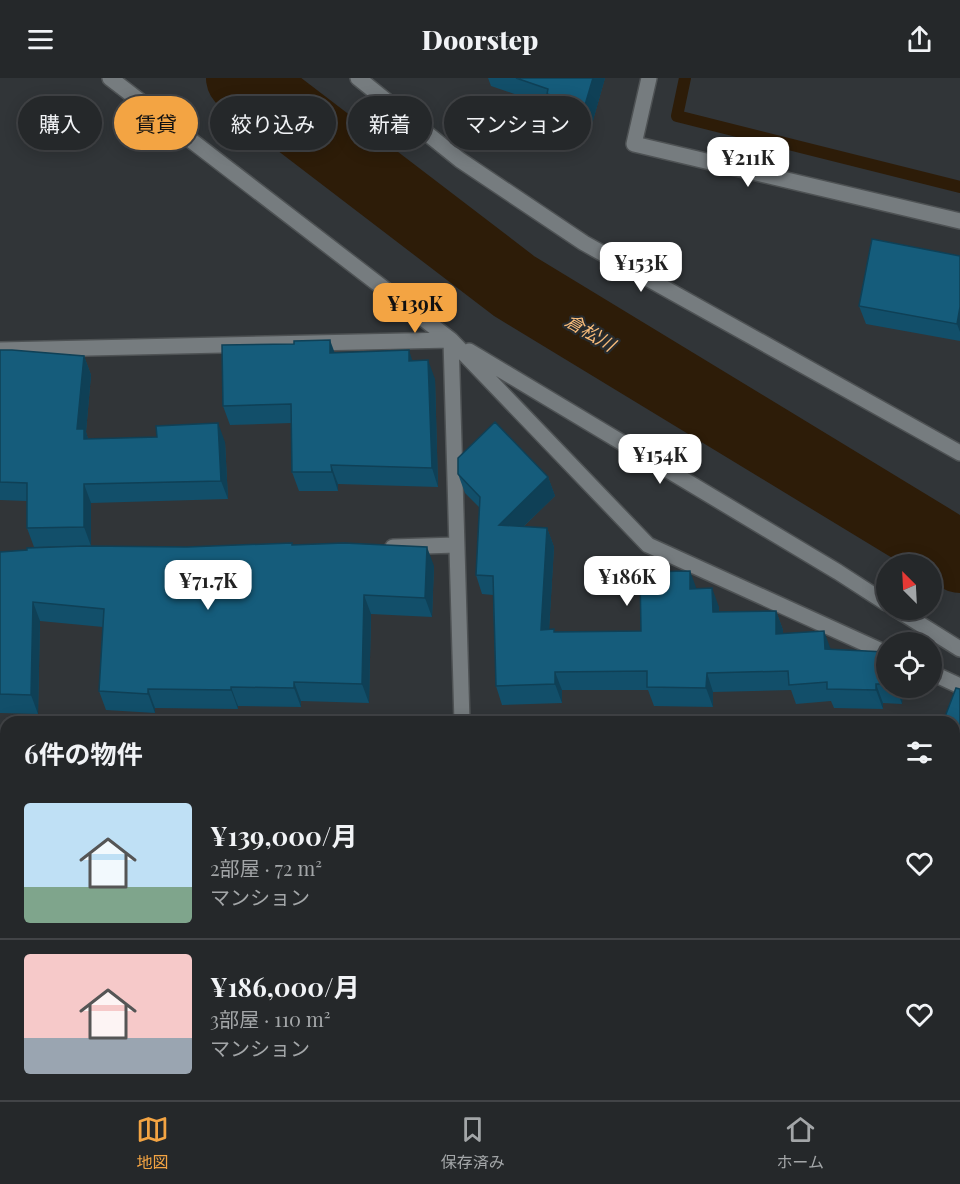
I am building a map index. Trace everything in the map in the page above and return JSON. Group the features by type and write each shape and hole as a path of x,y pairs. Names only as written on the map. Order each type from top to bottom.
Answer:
{"street":[{"path":"110,78 451,340 876,597"},
{"path":"358,78 460,160 584,243 960,453"},
{"path":"649,78 634,144 960,221"},
{"path":"451,340 462,716"},
{"path":"0,350 451,340 648,545 876,648"},
{"path":"375,548 456,545"},
{"path":"914,620 960,649"},
{"path":"942,678 960,686"}],"building":[{"path":"516,78 593,78 588,96 554,96 547,94 548,89"},
{"path":"872,239 960,256 960,307 957,324 859,306"},
{"path":"330,340 330,353 409,350 409,361 428,360 432,468 331,465 332,472 292,472 291,404 223,406 222,345 294,344 294,341"},
{"path":"0,350 84,356 77,429 84,429 84,439 157,437 156,426 218,423 221,481 84,484 84,527 27,528 27,483 0,482"},
{"path":"495,422 548,477 499,525 547,528 541,630 554,629 554,632 641,631 640,572 690,571 690,589 712,588 713,612 776,611 776,634 824,631 825,649 876,652 876,690 827,689 827,682 789,685 788,671 707,673 706,688 647,687 647,671 555,672 555,684 496,686 493,576 476,575 480,497 458,474 458,458"},
{"path":"292,543 292,545 344,543 427,547 425,598 364,595 362,684 294,682 294,688 148,689 148,694 99,691 104,609 33,602 31,695 0,694 0,552 27,550 27,548 84,546 187,547"},
{"path":"956,688 960,689 960,716 945,716"}],"waterway":[{"name":"倉松川","path":"242,78 514,286 960,557"},
{"path":"685,78 677,116 960,187"}]}
